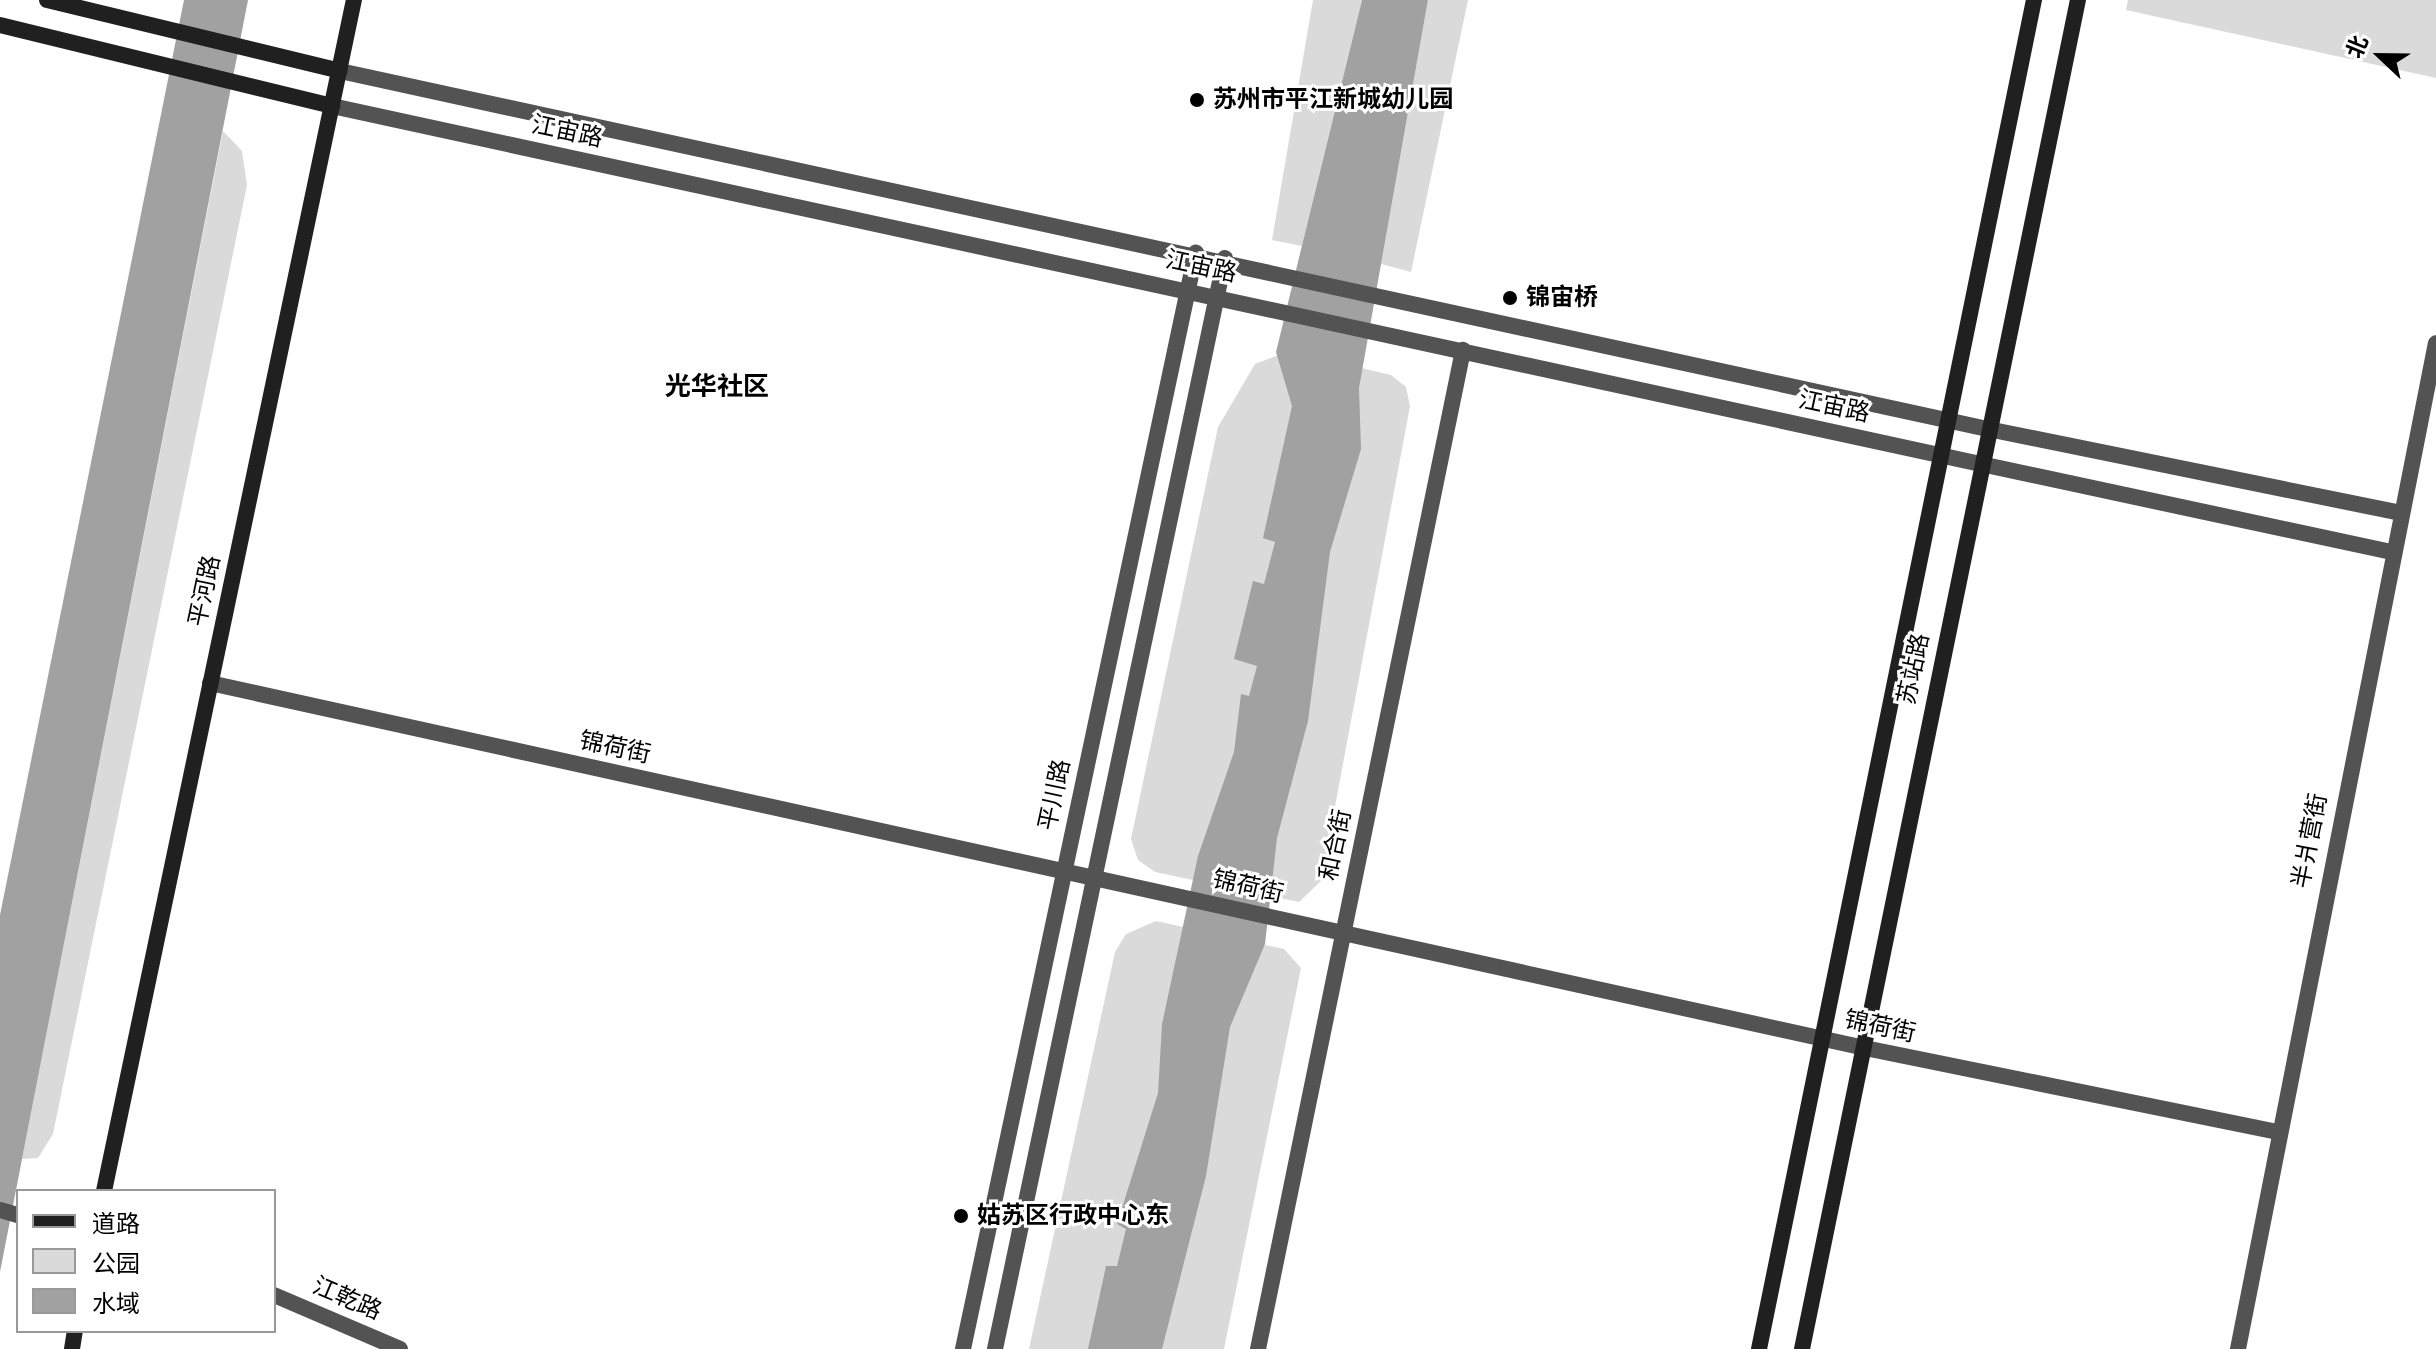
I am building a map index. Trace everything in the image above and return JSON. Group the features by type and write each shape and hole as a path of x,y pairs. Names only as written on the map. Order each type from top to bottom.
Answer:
{"main road":[{"name":"江宙路","path":"47,0 340,71"},
{"name":"平河路","path":"104,1189 354,0"},
{"name":"苏站路","path":"1759,1349 2034,0"},
{"name":"苏站路","path":"1802,1349 1860,1047 2078,0"},
{"name":"江宙路","path":"0,25 332,106"}],"street":[{"name":"江宙路","path":"340,71 1225,258 1988,429 2401,513"},
{"name":"江宙路","path":"332,106 1218,295 2393,552"},
{"name":"平川路","path":"963,1349 1196,252"},
{"path":"995,1349 1225,258"},
{"name":"半爿营街","path":"2238,1349 2276,1132 2436,343"},
{"name":"和合街","path":"1258,1349 1463,350"},
{"name":"锦荷街","path":"210,683 1860,1047 2276,1132"},
{"name":"江乾路","path":"276,1296 400,1349"}],"green space":[{"path":"1313,0 1362,0 1302,246 1272,240"},
{"path":"1428,0 1468,0 1411,272 1381,264"},
{"path":"2128,0 2436,0 2436,78 2126,10"},
{"path":"223,131 242,151 247,185 53,1134 38,1158 22,1159"},
{"path":"1289,351 1391,375 1406,387 1410,406 1321,881 1299,902 1155,872 1138,860 1131,839 1218,427 1255,364"},
{"path":"1156,921 1284,949 1301,968 1224,1349 1029,1349 1115,952 1126,934"}],"water":[{"path":"184,0 248,0 0,1272 0,915"},
{"path":"1362,0 1428,0 1359,388 1361,449 1330,552 1308,721 1277,838 1265,944 1230,1027 1206,1176 1162,1349 1088,1349 1106,1266 1117,1266 1126,1229 1117,1224 1158,1093 1162,1024 1198,856 1234,752 1241,694 1249,696 1257,666 1234,659 1253,581 1264,584 1275,542 1263,538 1292,406 1276,352"}],"place":[{"name":"苏州市平江新城幼儿园","path":"1197,100"},
{"name":"锦宙桥","path":"1510,298"},
{"name":"姑苏区行政中心东","path":"961,1216"}],"district":[{"name":"光华社区","path":"717,387"}]}
